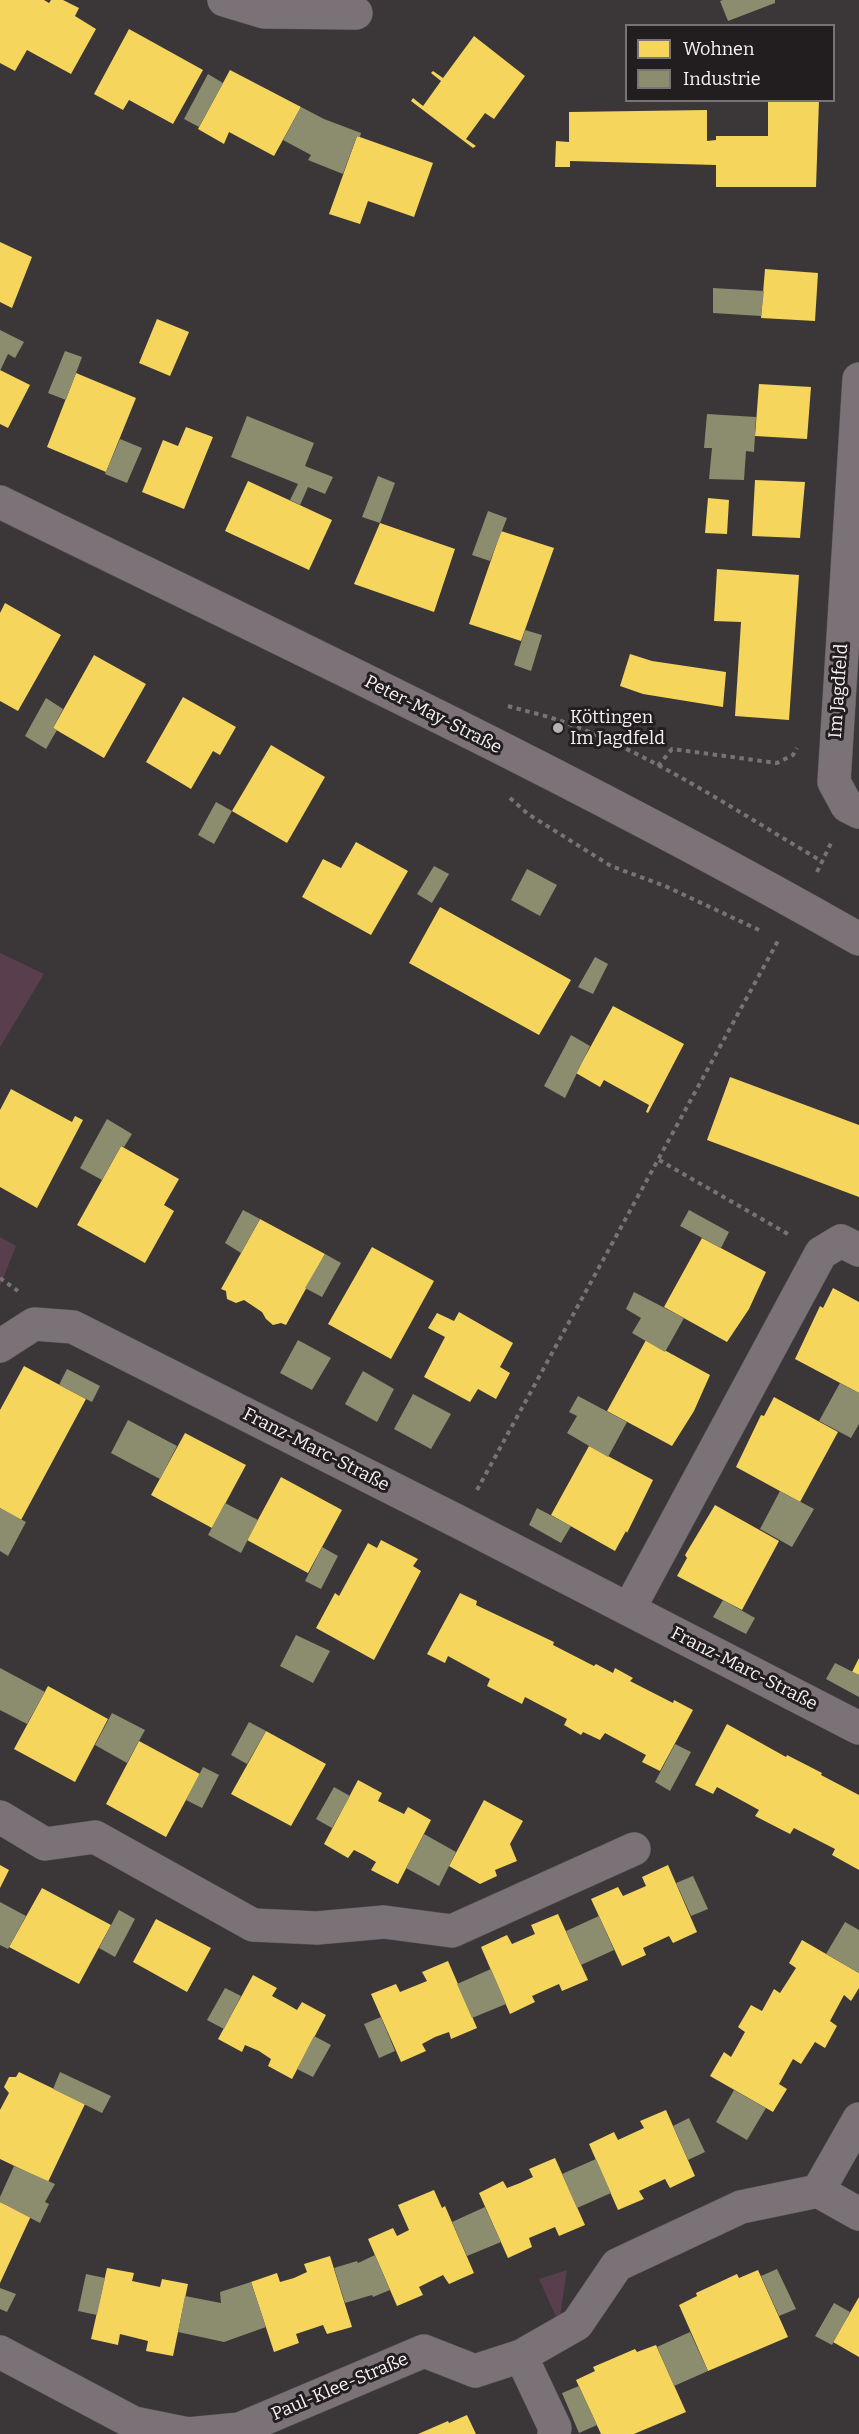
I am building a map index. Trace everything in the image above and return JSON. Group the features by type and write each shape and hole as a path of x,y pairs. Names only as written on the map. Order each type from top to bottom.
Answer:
{"main road":[{"name":"Peter-May-Straße","path":"0,502 435,715 859,939"}],"street":[{"path":"224,0 264,12 356,13"},
{"name":"Im Jagdfeld","path":"853,809 834,782 859,379"},
{"path":"629,1609 821,1253 841,1240 859,1250"},
{"name":"Franz-Marc-Straße","path":"0,1346 34,1324 73,1327 859,1728"},
{"path":"0,1817 45,1844 95,1837 253,1925 317,1928 384,1922 452,1931 634,1850"},
{"path":"859,2119 818,2191 859,2214"},
{"name":"Paul-Klee-Straße","path":"0,2352 135,2423 188,2434 240,2429 424,2351 475,2371 521,2356 577,2324 617,2265 741,2207 818,2191"},
{"path":"521,2356 555,2428 554,2434"}],"path":[{"path":"503,705 560,721 658,766 823,862"},
{"path":"658,766 672,748 777,763 793,755 808,729 837,730"},
{"path":"507,796 528,814 611,866 666,886 779,939"},
{"path":"459,1522 779,939 853,809"},
{"path":"658,1160 821,1253"}],"shaded area":[{"path":"0,953 44,974 0,1047"},
{"path":"0,1237 16,1246 0,1286"},
{"path":"567,2270 559,2323 539,2279"}],"building: Wohnen":[{"path":"0,0 44,0 49,3 51,0 63,0 79,8 75,16 96,29 71,74 27,50 15,71 0,63"},
{"path":"129,29 203,70 173,124 129,100 123,110 94,94"},
{"path":"474,36 525,76 494,119 485,113 466,139 476,146 473,148 411,101 413,98 423,106 441,81 431,73 433,71 443,78"},
{"path":"230,70 301,107 274,156 229,132 224,144 198,129"},
{"path":"768,102 819,102 816,187 716,187 716,165 570,161 570,167 555,167 556,141 569,142 569,112 707,110 707,141 716,140 716,136 768,136"},
{"path":"357,136 433,163 414,217 368,201 360,224 329,214"},
{"path":"0,242 32,257 12,308 0,302"},
{"path":"765,269 818,273 815,321 761,318"},
{"path":"157,319 189,332 170,376 139,363"},
{"path":"0,370 30,385 8,428 0,424"},
{"path":"76,373 136,398 106,472 47,447"},
{"path":"759,384 811,387 807,439 755,436"},
{"path":"186,427 213,437 184,509 142,492 163,440 178,446"},
{"path":"755,480 805,482 800,538 752,536"},
{"path":"248,481 332,520 309,570 225,531"},
{"path":"708,498 729,500 727,534 705,533"},
{"path":"380,523 455,549 434,612 354,584"},
{"path":"501,531 554,548 521,641 469,624"},
{"path":"717,569 799,575 789,720 735,716 741,622 714,621"},
{"path":"5,603 61,635 18,711 0,701 0,613"},
{"path":"630,654 652,661 726,672 723,707 643,694 620,686"},
{"path":"94,655 146,684 104,758 53,728"},
{"path":"183,697 236,727 220,755 213,751 191,789 146,762"},
{"path":"271,745 325,777 287,843 232,811"},
{"path":"356,842 408,871 371,935 302,897 323,859 341,868"},
{"path":"440,907 571,980 539,1035 409,963"},
{"path":"613,1006 684,1044 648,1113 646,1112 649,1105 604,1080 600,1087 576,1073"},
{"path":"730,1077 859,1125 859,1197 707,1140"},
{"path":"11,1089 72,1122 75,1116 83,1120 37,1208 0,1187 0,1110"},
{"path":"121,1146 179,1179 164,1205 174,1211 145,1263 77,1225"},
{"path":"260,1219 325,1254 286,1325 281,1323 273,1325 262,1312 244,1300 236,1303 227,1299 226,1291 221,1289"},
{"path":"702,1238 766,1272 749,1309 727,1342 664,1307"},
{"path":"372,1247 434,1281 391,1359 328,1324"},
{"path":"833,1288 859,1302 859,1393 795,1359 820,1306 823,1308"},
{"path":"459,1312 513,1343 500,1367 510,1373 496,1399 478,1389 470,1402 424,1377 445,1337 428,1328 437,1313 454,1321"},
{"path":"646,1340 710,1375 694,1411 672,1446 607,1411"},
{"path":"24,1366 86,1399 21,1520 0,1508 0,1410"},
{"path":"774,1397 838,1432 800,1502 736,1467 761,1415 764,1416"},
{"path":"185,1433 246,1465 212,1528 151,1495"},
{"path":"589,1446 653,1480 627,1533 626,1531 615,1551 551,1515"},
{"path":"281,1477 342,1510 308,1573 247,1540"},
{"path":"715,1505 779,1541 742,1610 677,1576 687,1558 685,1555"},
{"path":"381,1540 418,1559 413,1566 421,1571 374,1660 316,1628 335,1593 339,1596 368,1543 377,1548"},
{"path":"460,1593 477,1601 476,1605 554,1642 553,1645 594,1666 596,1664 613,1673 615,1668 633,1678 630,1681 673,1703 674,1700 693,1710 660,1771 642,1762 646,1755 605,1733 600,1740 583,1732 581,1735 564,1725 567,1719 525,1697 522,1704 487,1686 490,1679 448,1656 445,1663 427,1654"},
{"path":"859,1658 859,1675 852,1672"},
{"path":"48,1686 108,1719 75,1782 14,1749"},
{"path":"727,1724 786,1757 787,1755 822,1773 821,1775 859,1795 859,1870 832,1855 835,1849 794,1828 790,1834 755,1816 759,1810 717,1787 713,1794 695,1785"},
{"path":"266,1731 326,1764 291,1826 231,1794"},
{"path":"139,1741 200,1774 166,1837 106,1804"},
{"path":"358,1780 382,1793 378,1801 404,1814 408,1807 431,1820 398,1884 371,1870 376,1862 364,1855 354,1850 348,1858 324,1844"},
{"path":"484,1800 523,1821 510,1844 517,1861 495,1870 497,1876 480,1884 449,1866"},
{"path":"0,1865 9,1870 0,1888"},
{"path":"668,1865 697,1932 673,1943 669,1936 643,1948 646,1955 622,1966 591,1899 618,1887 623,1896 646,1886 642,1877"},
{"path":"42,1888 111,1925 79,1984 9,1947"},
{"path":"558,1914 588,1980 562,1991 559,1984 532,1996 535,2002 510,2014 481,1947 507,1935 512,1944 535,1934 531,1925"},
{"path":"156,1919 211,1948 187,1992 133,1962"},
{"path":"802,1940 859,1973 859,1988 851,2001 844,1995 830,2021 837,2026 825,2048 815,2042 801,2064 793,2059 779,2084 787,2089 773,2112 710,2076 724,2052 731,2057 745,2032 738,2027 751,2005 762,2011 774,1989 780,1993 796,1968 789,1963"},
{"path":"448,1961 477,2028 451,2039 449,2032 435,2037 422,2044 426,2051 401,2062 371,1994 396,1984 400,1992 427,1981 422,1972"},
{"path":"253,1975 277,1988 272,1996 297,2010 302,2002 326,2015 292,2079 268,2066 271,2059 259,2051 245,2045 242,2052 218,2039"},
{"path":"19,2072 85,2104 48,2182 0,2159 0,2110 9,2093 4,2087 9,2077 16,2077"},
{"path":"666,2110 695,2176 670,2188 665,2179 639,2191 644,2199 618,2210 589,2144 614,2132 618,2140 644,2128 640,2121"},
{"path":"555,2158 585,2225 559,2236 555,2227 529,2238 532,2247 508,2258 479,2193 503,2181 507,2188 520,2183 533,2177 529,2169"},
{"path":"434,2190 442,2208 445,2206 474,2273 449,2284 443,2275 419,2287 423,2295 397,2306 368,2239 393,2228 397,2236 409,2230 398,2205"},
{"path":"0,2202 31,2216 0,2283"},
{"path":"330,2256 352,2327 327,2334 323,2325 296,2334 299,2343 274,2352 251,2282 277,2273 280,2282 294,2278 307,2272 304,2264"},
{"path":"107,2268 134,2273 132,2281 160,2287 162,2279 188,2284 173,2356 146,2351 148,2341 120,2334 118,2345 91,2339"},
{"path":"758,2270 788,2337 708,2371 679,2305 697,2296 696,2293 737,2274 739,2278"},
{"path":"859,2297 859,2357 833,2342"},
{"path":"656,2345 686,2412 634,2434 601,2434 576,2380 595,2371 593,2367 635,2349 637,2352"},
{"path":"467,2415 476,2434 418,2434 448,2421 449,2423"}],"building: Industrie":[{"path":"775,0 775,3 728,21 720,1"},
{"path":"208,74 223,83 199,127 184,119"},
{"path":"301,107 324,119 361,133 360,137 357,136 343,174 308,160 311,155 283,140"},
{"path":"713,288 764,291 761,316 713,313"},
{"path":"0,330 24,342 15,358 8,354 0,371"},
{"path":"65,351 82,357 66,400 48,393"},
{"path":"707,414 756,417 754,452 746,451 744,480 709,479 712,448 704,448"},
{"path":"247,416 314,443 305,466 333,477 325,494 308,487 300,505 290,500 298,484 231,457"},
{"path":"120,439 142,448 127,483 105,474"},
{"path":"378,476 395,483 380,523 362,517"},
{"path":"488,511 507,518 490,561 472,555"},
{"path":"525,630 542,635 531,671 514,665"},
{"path":"46,698 63,709 53,728 57,730 46,749 25,736"},
{"path":"216,802 232,811 214,844 198,835"},
{"path":"434,866 449,874 432,903 417,894"},
{"path":"527,869 557,885 540,916 511,900"},
{"path":"595,957 608,964 593,994 578,987"},
{"path":"571,1035 590,1046 565,1098 544,1086"},
{"path":"107,1119 132,1134 124,1147 121,1146 102,1180 80,1168"},
{"path":"243,1210 260,1219 241,1253 225,1243"},
{"path":"689,1210 729,1232 721,1248 680,1226"},
{"path":"325,1254 341,1263 322,1297 305,1288"},
{"path":"634,1292 684,1318 665,1352 632,1333 641,1318 626,1309"},
{"path":"298,1340 331,1358 312,1390 280,1373"},
{"path":"67,1369 100,1386 92,1402 59,1385"},
{"path":"363,1371 394,1389 377,1422 345,1404"},
{"path":"840,1383 859,1393 859,1424 851,1438 819,1421"},
{"path":"413,1394 451,1414 431,1449 394,1429"},
{"path":"578,1396 627,1422 608,1457 567,1433 577,1416 569,1412"},
{"path":"128,1420 177,1446 160,1479 111,1453"},
{"path":"780,1491 814,1509 792,1547 760,1529"},
{"path":"225,1503 258,1520 241,1553 208,1535"},
{"path":"0,1508 26,1522 8,1556 0,1551"},
{"path":"537,1508 571,1526 561,1543 529,1525"},
{"path":"322,1547 338,1556 321,1589 305,1581"},
{"path":"723,1600 755,1618 746,1634 713,1617"},
{"path":"296,1635 330,1651 313,1683 280,1666"},
{"path":"835,1663 859,1675 859,1697 826,1679"},
{"path":"0,1668 45,1692 27,1724 0,1710"},
{"path":"112,1713 145,1730 127,1763 95,1745"},
{"path":"249,1722 266,1731 247,1764 231,1755"},
{"path":"675,1744 691,1752 670,1791 655,1782"},
{"path":"203,1767 219,1775 202,1808 186,1800"},
{"path":"334,1787 350,1796 332,1828 316,1819"},
{"path":"424,1834 456,1852 439,1886 406,1868"},
{"path":"693,1876 708,1909 691,1916 676,1883"},
{"path":"0,1902 26,1916 8,1949 0,1945"},
{"path":"119,1910 135,1919 115,1957 99,1948"},
{"path":"599,1916 614,1950 581,1965 566,1931"},
{"path":"845,1922 859,1930 859,1973 826,1954"},
{"path":"491,1969 506,2004 472,2018 457,1984"},
{"path":"225,1988 241,1996 224,2029 207,2020"},
{"path":"381,2017 395,2051 379,2058 364,2024"},
{"path":"314,2036 331,2045 313,2077 297,2069"},
{"path":"60,2072 111,2096 102,2113 53,2089"},
{"path":"734,2090 766,2108 747,2140 716,2122"},
{"path":"689,2118 705,2152 688,2160 673,2126"},
{"path":"596,2159 611,2193 577,2208 562,2174"},
{"path":"14,2166 55,2184 45,2202 49,2204 40,2223 0,2202 0,2197"},
{"path":"485,2207 501,2242 467,2256 452,2222"},
{"path":"375,2255 390,2290 373,2297 372,2295 345,2303 334,2268 357,2261 358,2263"},
{"path":"777,2269 796,2309 779,2316 761,2276"},
{"path":"86,2274 105,2278 97,2315 78,2311"},
{"path":"251,2282 266,2327 224,2342 178,2332 185,2296 221,2303 220,2292"},
{"path":"0,2288 16,2294 7,2312 0,2309"},
{"path":"834,2303 850,2312 832,2345 815,2336"},
{"path":"690,2332 708,2371 674,2386 657,2347"},
{"path":"579,2386 597,2425 579,2433 562,2393"}],"place":[{"name":"Köttingen Im Jagdfeld","path":"558,728"}]}
